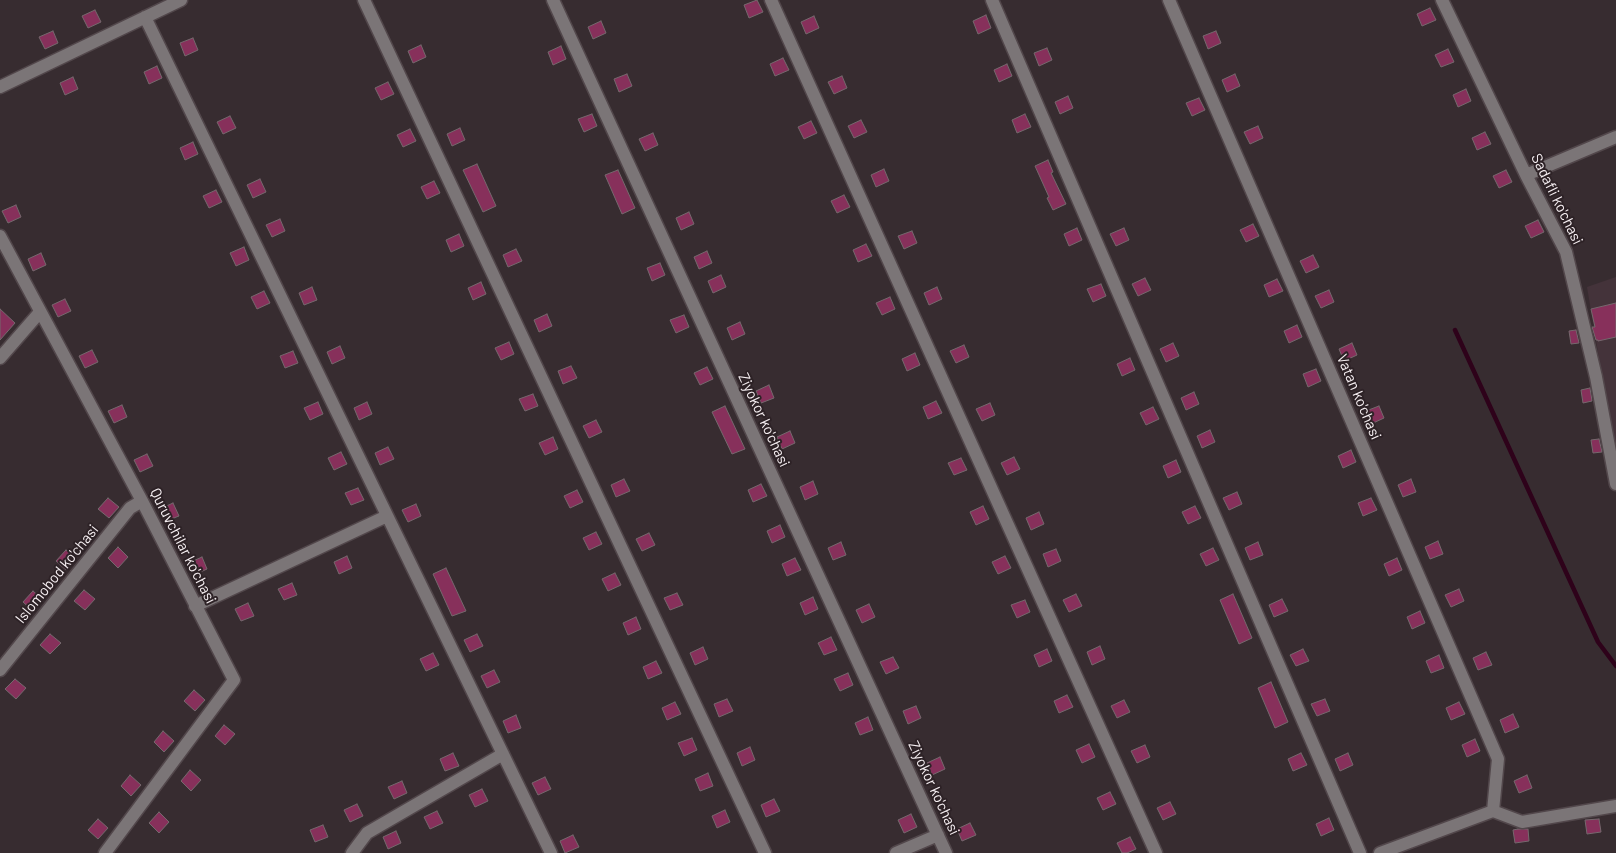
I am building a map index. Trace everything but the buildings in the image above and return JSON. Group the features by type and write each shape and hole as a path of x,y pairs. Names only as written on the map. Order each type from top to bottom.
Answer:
{"street":[{"path":"0,87 181,0"},
{"path":"364,0 765,853"},
{"name":"Ziyokor ko'chasi","path":"553,0 946,853"},
{"path":"771,0 1156,853"},
{"path":"992,0 1360,853"},
{"name":"Vatan ko'chasi","path":"1169,0 1498,759 1493,811"},
{"name":"Sadafli ko'chasi","path":"1442,0 1526,175 1566,252 1596,377 1616,484"},
{"path":"145,17 551,853"},
{"path":"1526,175 1616,137"},
{"name":"Quruvchilar ko'chasi","path":"0,236 142,501 234,680 105,853"},
{"path":"0,358 40,312"},
{"name":"Islomobod ko'chasi","path":"0,670 130,508 142,501"},
{"path":"195,606 387,516"},
{"path":"352,853 367,833 504,754"},
{"path":"1380,853 1493,811 1522,822 1616,806"},
{"path":"896,853 938,835"}],"shaded area":[{"path":"1616,277 1616,459 1587,287"}],"waterway":[{"path":"1455,330 1598,642 1616,666"}]}
